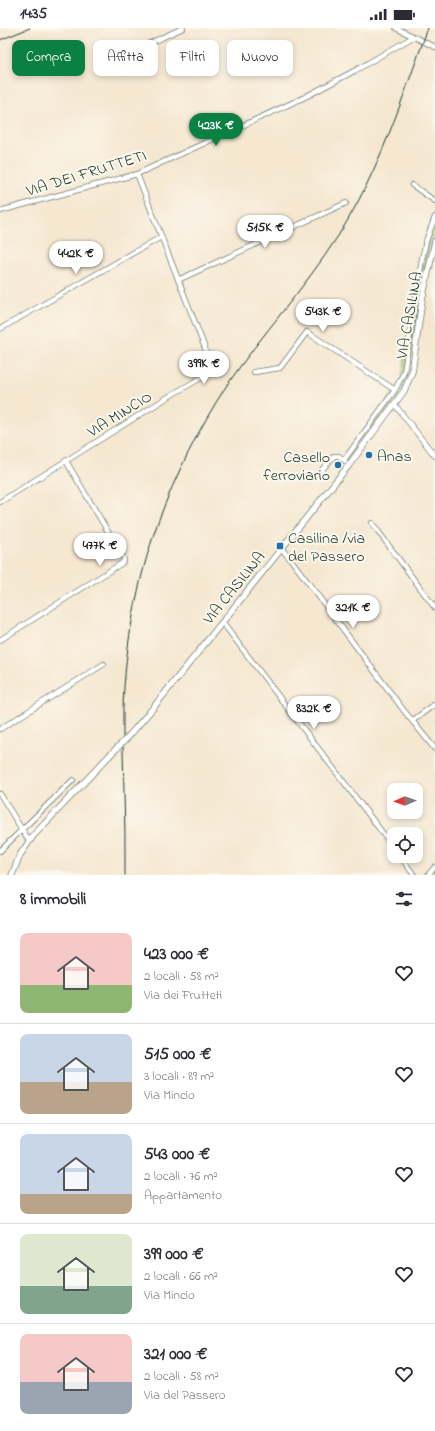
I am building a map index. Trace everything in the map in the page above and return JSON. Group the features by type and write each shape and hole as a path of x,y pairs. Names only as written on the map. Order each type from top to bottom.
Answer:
{"main road":[{"name":"VIA CASILINA","path":"12,875 20,854 29,841 46,821 128,737 153,708 349,465 406,389 411,375 422,300 435,241"}],"street":[{"path":"157,40 183,28"},
{"path":"396,28 435,47"},
{"name":"VIA DEI FRUTTETI","path":"0,211 137,174 305,97 356,70 413,36"},
{"name":"VIA MINCIO","path":"0,502 209,372 210,361 137,174"},
{"path":"412,185 435,201"},
{"path":"178,280 346,203"},
{"path":"344,460 395,390 404,372 422,259 426,241 435,217"},
{"path":"0,330 161,237"},
{"path":"254,372 280,368 307,332 395,390"},
{"path":"395,405 435,456"},
{"path":"319,473 334,456 339,456 349,465"},
{"path":"0,640 122,563 124,560 66,461"},
{"path":"372,523 435,608"},
{"path":"281,548 412,721 435,749"},
{"path":"222,622 387,839"},
{"path":"0,728 104,664"},
{"path":"412,721 435,704"},
{"path":"0,851 73,780"},
{"path":"0,794 29,841"},
{"path":"405,863 414,875"},
{"path":"428,875 435,867"}],"green space":[{"path":"435,220 435,231 428,254 406,381 402,390 369,436 370,426 401,381 427,243"}],"railway":[{"path":"0,40 30,28"},
{"path":"125,875 123,708 126,661 138,590 158,522 172,486 189,452 227,385 325,256 353,212 389,135 428,28"}],"place":[{"name":"Anas","path":"369,455"},
{"name":"Casello ferroviario","path":"338,465"},
{"name":"Casilina /via del Passero","path":"280,546"}]}
